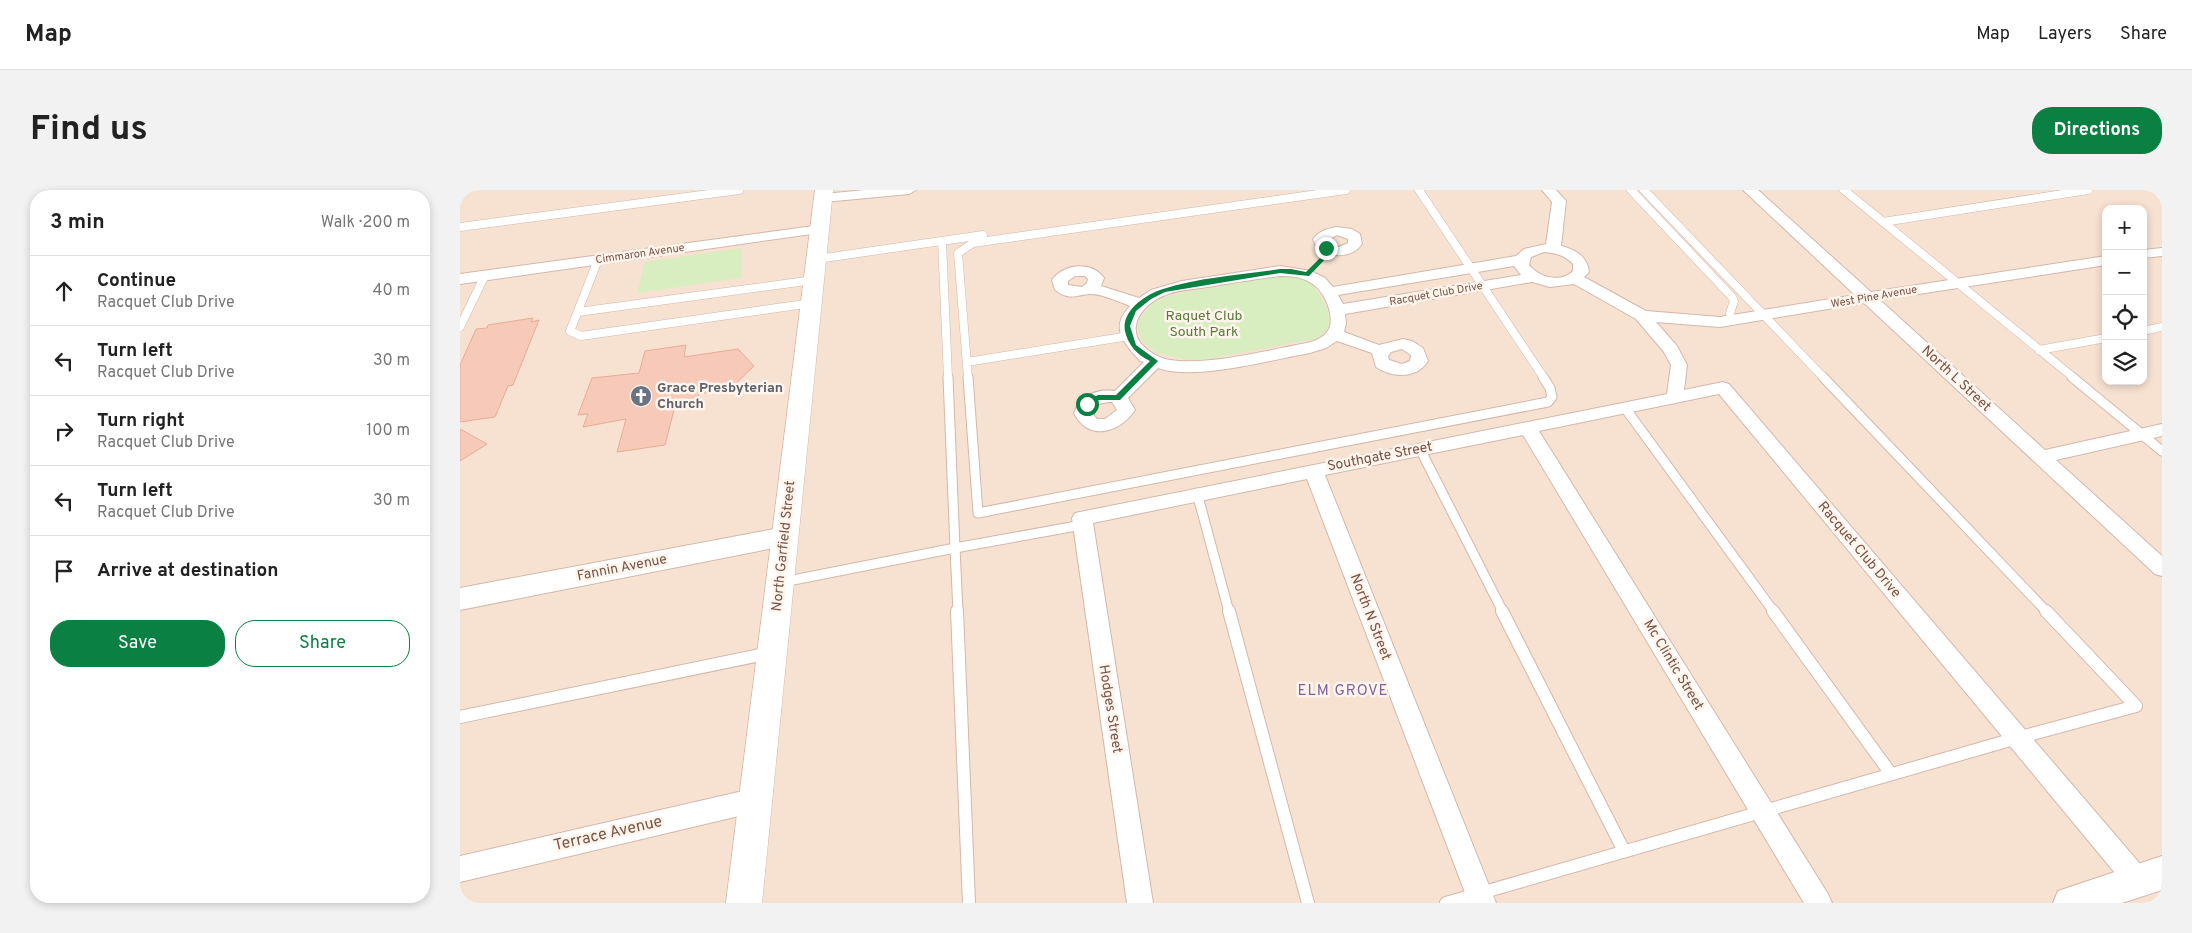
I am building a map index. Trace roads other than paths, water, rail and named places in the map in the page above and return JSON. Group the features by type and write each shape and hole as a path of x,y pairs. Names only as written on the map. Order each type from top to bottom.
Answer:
{"main road":[{"name":"North Garfield Street","path":"744,903 824,194"}],"street":[{"path":"824,194 910,190"},
{"path":"1549,190 1559,201 1553,248 1570,254 1580,263 1581,272 1574,278 1642,316 1670,350 1679,365 1674,397"},
{"name":"North L Street","path":"1750,190 2162,568"},
{"name":"Cimmaron Avenue","path":"460,279 821,229"},
{"name":"Racquet Club Drive","path":"1329,292 1521,260 1529,252 1553,248"},
{"path":"1307,275 1331,250"},
{"path":"2147,254 2162,252"},
{"path":"1521,260 1524,270 1534,277"},
{"name":"West Pine Avenue","path":"1642,316 1702,322 1732,321 2102,261"},
{"path":"1291,271 1307,275 1321,282 1329,292 1338,310 1340,320 1338,328 1327,342 1310,348 1207,366 1182,367 1165,365 1155,361 1139,352 1129,336 1127,326 1134,310 1156,293 1182,286 1291,271"},
{"name":"Racquet Club Drive","path":"1338,310 1534,277 1558,282 1574,278"},
{"path":"1091,288 1141,304"},
{"path":"1334,334 1381,351"},
{"path":"1118,398 1155,361"},
{"name":"Racquet Club Drive","path":"1674,397 1722,388 2017,738 2150,877"},
{"name":"Southgate Street","path":"1083,521 1198,493 1528,428 1674,397"},
{"name":"Mc Clintic Street","path":"1528,428 1819,903"},
{"path":"2042,457 2162,430"},
{"name":"North N Street","path":"1313,470 1480,899"},
{"name":"Hodges Street","path":"1083,521 1140,903"},
{"name":"Fannin Avenue","path":"460,599 784,537"},
{"name":"Terrace Avenue","path":"460,868 756,800"},
{"path":"2070,903 2150,877"}],"lane":[{"path":"460,227 739,190"},
{"path":"598,260 570,331 581,336 814,280 942,241 1298,190"},
{"path":"1346,190 973,243 958,253 978,513 1548,402 1552,397 1550,388 1419,190"},
{"path":"1631,190 1734,299 1730,313 1732,321"},
{"path":"1446,903 1480,899 1624,852 1762,811 2136,706 1644,190"},
{"path":"1844,190 2162,451"},
{"path":"1883,222 2088,190"},
{"path":"942,241 969,903"},
{"path":"460,327 485,276"},
{"path":"578,312 814,280"},
{"path":"2147,330 2162,327"},
{"path":"967,362 1129,336"},
{"path":"2039,350 2102,339"},
{"path":"1625,408 1891,774"},
{"path":"1420,449 1624,852"},
{"path":"1198,493 1308,903"},
{"path":"780,582 1083,521"},
{"path":"460,717 772,652"}],"place":[{"name":"Grace Presbyterian Church","path":"641,396"}],"district":[{"name":"ELM GROVE","path":"1343,691"}],"park label":[{"name":"Raquet Club South Park","path":"1204,324"}]}
